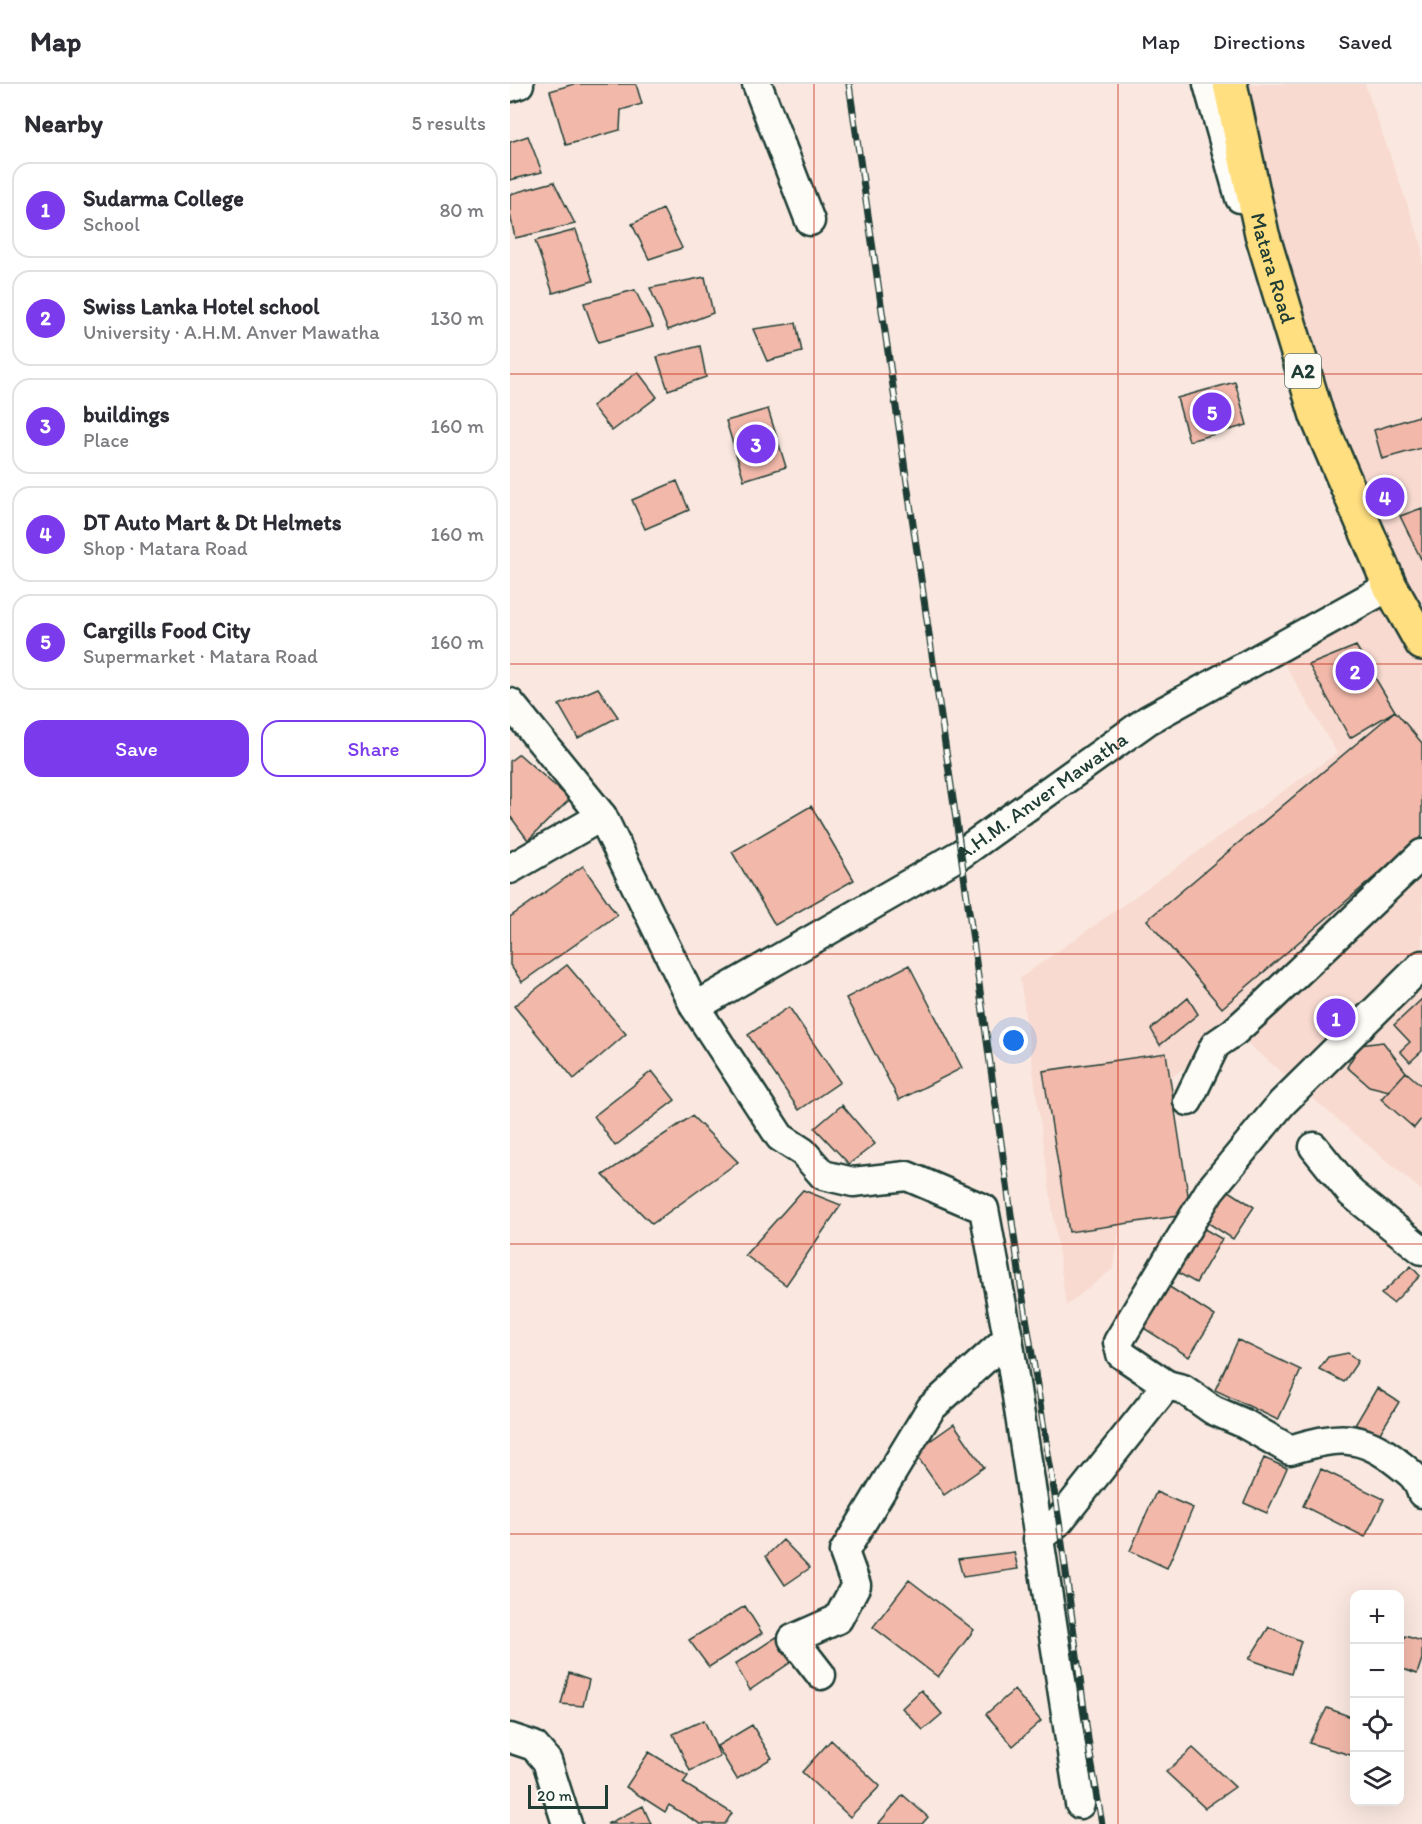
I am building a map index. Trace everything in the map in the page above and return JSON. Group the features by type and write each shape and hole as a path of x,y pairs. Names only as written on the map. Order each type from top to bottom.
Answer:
{"highway":[{"name":"Matara Road","path":"1230,84 1262,234 1317,416 1390,586 1422,643"}],"street":[{"path":"510,87 519,84"},
{"path":"757,84 810,221"},
{"path":"1208,84 1249,229 1262,234"},
{"name":"A.H.M. Anver Mawatha","path":"695,1007 962,854 1148,720 1390,586"},
{"path":"510,703 602,816 695,1007 780,1137 803,1152 823,1175 854,1182 907,1176 984,1209 1008,1338 1080,1804"},
{"path":"510,869 602,816"},
{"path":"1188,1101 1215,1045 1234,1032 1266,1003 1422,854"},
{"path":"1422,965 1282,1103 1210,1190 1118,1342 1121,1354 1167,1385 1183,1389 1213,1410 1243,1423 1290,1450 1316,1442 1353,1439 1383,1451 1417,1479 1422,1493"},
{"path":"1314,1147 1351,1193 1422,1250"},
{"path":"821,1675 793,1638 838,1619 856,1585 844,1552 931,1408 1008,1338"},
{"path":"1038,1539 1059,1521 1167,1385"},
{"path":"510,1737 534,1746 547,1761 567,1824"}],"shaded area":[{"path":"1230,84 1365,84 1422,246 1422,1191 1234,1032 1137,1102 1114,1268 1066,1306 1020,978 1337,753 1276,650 1389,586 1317,416"}],"building":[{"path":"574,84 636,84 642,104 621,110 620,130 566,145 550,91"},
{"path":"528,136 542,172 510,180 510,142"},
{"path":"554,182 575,224 515,238 510,214 510,194"},
{"path":"663,209 682,248 649,259 632,224"},
{"path":"576,230 593,281 553,293 535,241"},
{"path":"705,277 713,313 668,330 650,288"},
{"path":"635,290 653,327 598,342 584,303"},
{"path":"796,323 802,352 767,361 753,329"},
{"path":"700,346 706,377 668,390 657,357"},
{"path":"638,372 657,397 612,431 592,406"},
{"path":"638,372 657,397 612,431 592,406"},
{"path":"1235,382 1247,425 1189,441 1177,398"},
{"path":"768,409 786,467 744,480 726,421"},
{"path":"1422,415 1422,448 1382,459 1374,430"},
{"path":"677,481 689,510 645,529 632,500"},
{"path":"1422,508 1422,559 1421,559 1400,516"},
{"path":"1356,646 1395,711 1350,738 1309,665"},
{"path":"598,688 618,717 578,738 559,705"},
{"path":"1395,711 1422,743 1422,836 1222,1008 1147,920"},
{"path":"519,754 570,799 528,840 510,816 510,761"},
{"path":"811,806 854,880 775,925 732,852"},
{"path":"583,866 617,915 522,982 510,965 510,917"},
{"path":"567,965 626,1034 574,1079 514,1006"},
{"path":"909,965 962,1068 899,1100 846,998"},
{"path":"1188,998 1198,1014 1160,1045 1151,1029"},
{"path":"1422,999 1422,1051 1410,1062 1400,1051 1410,1042 1394,1025"},
{"path":"789,1007 840,1082 799,1110 748,1035"},
{"path":"1383,1042 1406,1072 1389,1091 1369,1086 1347,1067 1360,1045"},
{"path":"1166,1053 1191,1214 1069,1232 1043,1071"},
{"path":"652,1071 675,1100 615,1146 594,1116"},
{"path":"1406,1072 1422,1086 1422,1118 1414,1128 1381,1099"},
{"path":"842,1105 875,1144 849,1164 815,1128"},
{"path":"692,1116 738,1162 652,1224 603,1175"},
{"path":"1223,1187 1254,1207 1233,1239 1202,1219"},
{"path":"803,1190 841,1205 786,1285 745,1255"},
{"path":"1194,1223 1222,1239 1196,1283 1168,1267"},
{"path":"1411,1266 1420,1276 1393,1303 1381,1294"},
{"path":"1165,1284 1215,1316 1189,1357 1139,1325"},
{"path":"1238,1340 1301,1370 1278,1420 1215,1390"},
{"path":"1348,1353 1358,1361 1344,1382 1319,1369 1328,1357"},
{"path":"1377,1388 1399,1402 1377,1438 1355,1425"},
{"path":"954,1424 984,1467 944,1495 914,1452"},
{"path":"1264,1458 1287,1468 1267,1513 1244,1503"},
{"path":"1321,1469 1384,1499 1365,1537 1303,1506"},
{"path":"1156,1492 1193,1508 1167,1568 1130,1551"},
{"path":"783,1540 810,1568 785,1585 766,1556"},
{"path":"1014,1552 1018,1569 963,1577 958,1559"},
{"path":"909,1580 974,1630 938,1677 873,1627"},
{"path":"745,1606 762,1633 709,1667 689,1640"},
{"path":"1269,1627 1301,1641 1291,1674 1249,1659"},
{"path":"778,1636 794,1660 750,1690 735,1664"},
{"path":"1405,1636 1422,1641 1422,1659 1417,1674 1404,1669"},
{"path":"569,1673 589,1680 583,1706 561,1704"},
{"path":"921,1690 942,1714 923,1730 902,1708"},
{"path":"1014,1690 1041,1721 1013,1746 986,1714"},
{"path":"1327,1708 1350,1717 1350,1755 1309,1743"},
{"path":"704,1720 720,1756 690,1771 673,1734"},
{"path":"752,1725 772,1758 737,1779 717,1746"},
{"path":"831,1740 880,1786 850,1817 802,1772"},
{"path":"1193,1748 1235,1787 1205,1808 1166,1772"},
{"path":"649,1752 688,1776 683,1783 732,1813 725,1824 700,1824 669,1805 665,1812 626,1787"},
{"path":"903,1795 928,1817 922,1824 878,1824"},
{"path":"643,1806 651,1824 607,1824"}],"railway":[{"path":"849,84 1021,1286 1059,1521 1090,1754 1102,1824"}],"place":[{"name":"Cargills Food City","path":"1212,412"},
{"name":"buildings","path":"756,444"},
{"name":"DT Auto Mart & Dt Helmets","path":"1385,497"},
{"name":"Swiss Lanka Hotel school","path":"1355,671"},
{"name":"Sudarma College","path":"1336,1018"}]}
